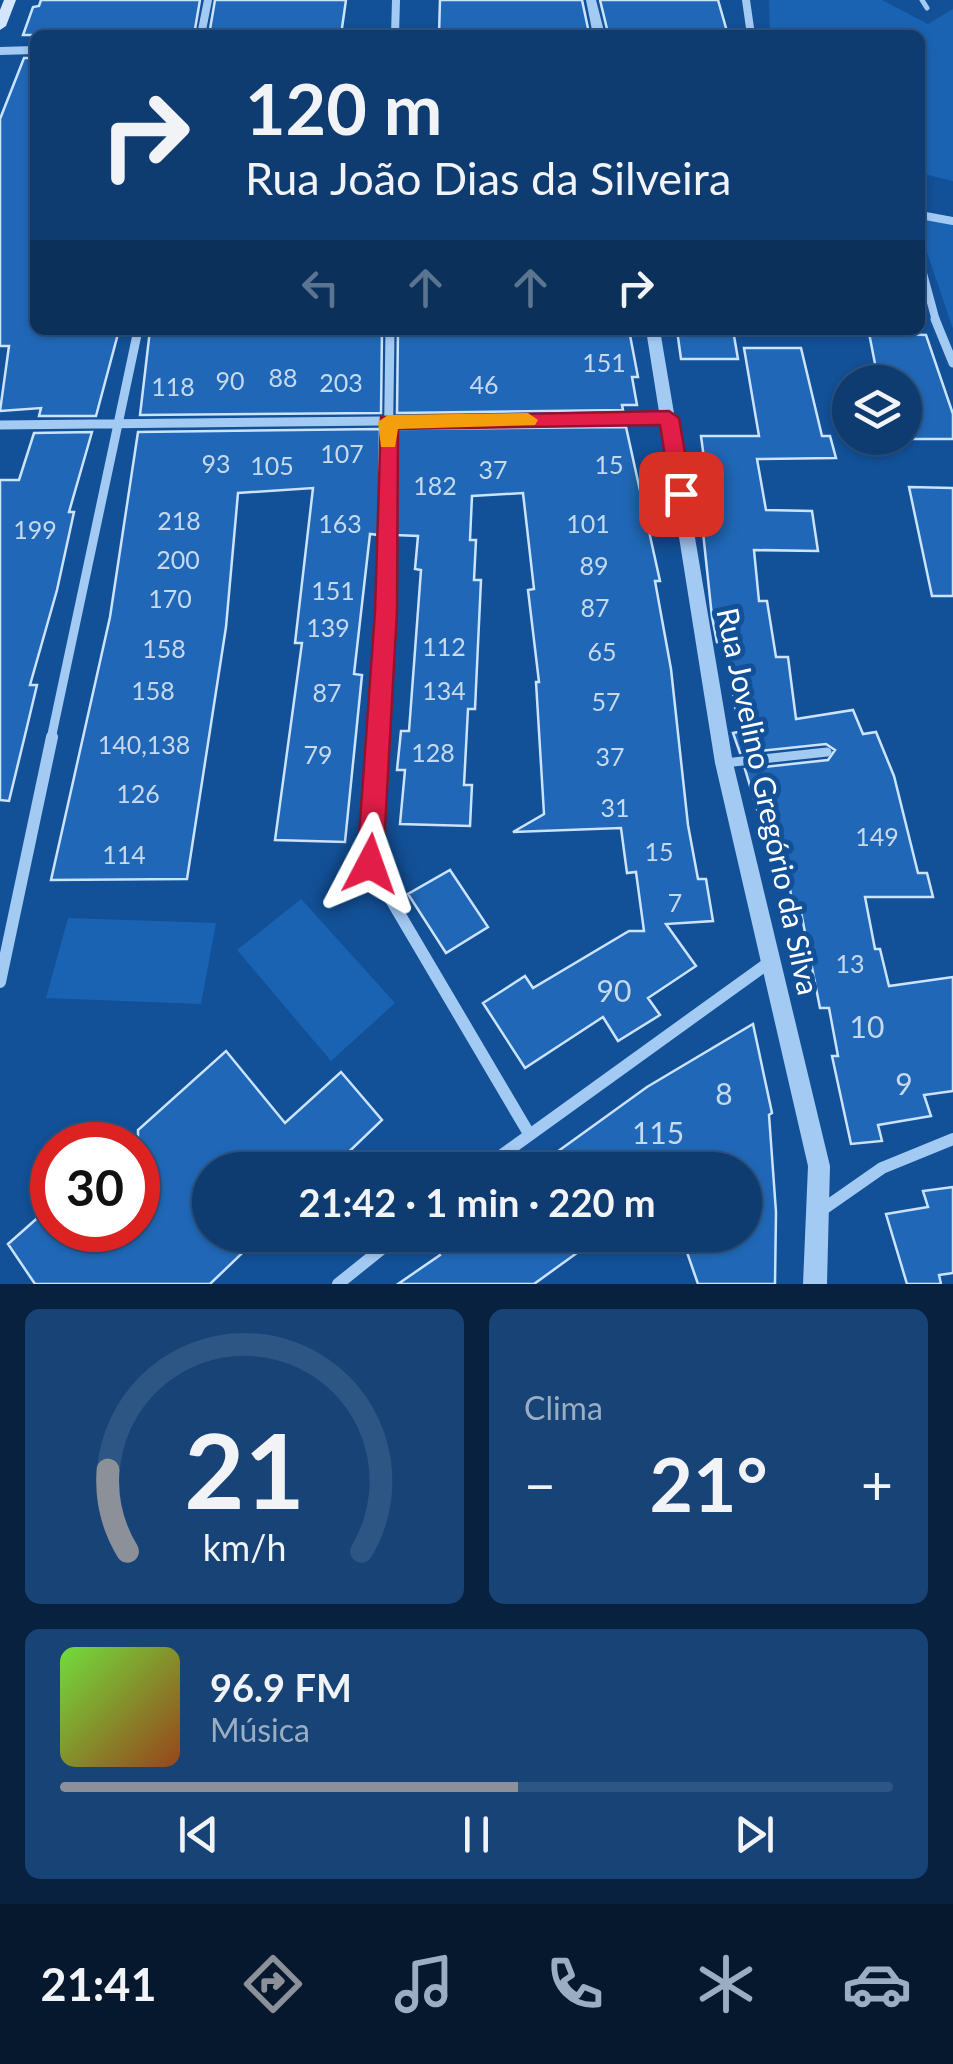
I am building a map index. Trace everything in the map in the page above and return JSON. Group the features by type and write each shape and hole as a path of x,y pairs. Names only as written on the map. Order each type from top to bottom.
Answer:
{"main road":[{"path":"0,26 10,0"}],"street":[{"path":"202,30 208,0"},
{"path":"395,30 396,0"},
{"path":"591,0 598,30"},
{"path":"746,0 750,30"},
{"path":"0,50 30,50"},
{"path":"925,216 953,220"},
{"path":"925,281 942,344 953,362"},
{"path":"0,982 137,335"},
{"path":"390,335 386,611 370,864 528,1132"},
{"name":"Rua Jovelino Gregório da Silva","path":"654,335 724,763 819,1166 816,1284"},
{"path":"0,425 669,418"},
{"path":"503,1152 772,961"},
{"path":"818,1213 882,1168 953,1139"},
{"path":"338,1284 378,1252"}],"lane":[{"path":"922,0 927,8"},
{"path":"724,763 827,752"}],"shaded area":[{"path":"769,0 882,0 928,24 953,9 953,181 925,174 925,30 770,30"},
{"path":"925,216 953,220 953,329 925,247"},
{"path":"301,899 395,1003 331,1061 237,950"},
{"path":"68,918 216,923 201,1004 46,998"}],"building":[{"path":"41,0 200,0 195,30 30,30 30,35 23,35 33,7 39,6"},
{"path":"215,0 346,0 342,30 210,30"},
{"path":"440,0 582,0 588,30 439,30"},
{"path":"600,0 718,0 727,30 607,30"},
{"path":"24,58 30,58 30,335 118,335 96,416 39,416 41,408 0,411 9,346 0,346 0,119"},
{"path":"149,335 382,335 381,413 140,415"},
{"path":"398,335 630,335 638,377 632,377 637,405 622,405 623,410 397,413"},
{"path":"678,335 734,335 738,359 681,359"},
{"path":"869,335 926,335 953,414 953,439 922,439 922,365 875,365"},
{"path":"744,348 801,348 822,436 830,436 832,455 836,458 757,459 766,510 812,511 818,551 754,550 759,601 767,601 776,657 788,657 796,719 853,710 863,734 876,732 894,776 918,873 927,873 933,897 865,897 875,949 880,949 889,986 953,977 953,1091 924,1095 931,1116 878,1125 882,1141 851,1144 832,1056 838,1056 829,1008 820,1008 800,907 793,907 786,865 774,867 745,769 828,760 835,750 826,744 740,753 733,733 743,731 734,704 729,643 717,642 712,617 696,466 705,466 701,436 759,436"},
{"path":"626,427 660,581 655,581 671,669 688,825 698,879 706,879 713,921 666,924 696,966 648,998 660,1015 618,1041 603,1017 525,1068 483,1003 525,976 533,988 629,931 644,931 636,872 627,873 621,828 513,832 544,814 539,682 528,590 534,589 523,493 472,496 470,540 476,540 474,580 481,580 475,709 468,709 464,785 472,785 470,826 400,824 405,770 397,770 401,731 409,731 421,570 415,569 418,536 395,535 397,429"},
{"path":"380,429 379,535 370,534 354,674 362,675 345,842 275,840 302,643 295,643 313,488 238,493 226,627 187,879 51,880 110,617 138,432"},
{"path":"92,432 69,512 74,512 57,590 30,685 37,685 9,801 0,800 0,480 19,480 34,433"},
{"path":"909,487 953,488 953,596 932,596"},
{"path":"450,870 488,927 446,953 408,894"},
{"path":"753,1024 772,1113 769,1115 776,1212 775,1284 698,1284 687,1252 762,1252 762,1152 557,1152 647,1087"},
{"path":"226,1051 285,1123 341,1072 382,1120 349,1152 192,1152 192,1252 243,1252 210,1284 35,1284 8,1244 30,1224 30,1252 160,1252 160,1122 147,1122"},
{"path":"953,1187 953,1273 939,1275 941,1284 907,1284 886,1214 928,1207 923,1191"},
{"path":"438,1252 578,1252 534,1284 398,1284 440,1255"}],"slow traffic":[{"path":"388,442 388,422 528,420"}],"route":[{"path":"370,864 386,611 388,422 669,418 681,494"}]}
